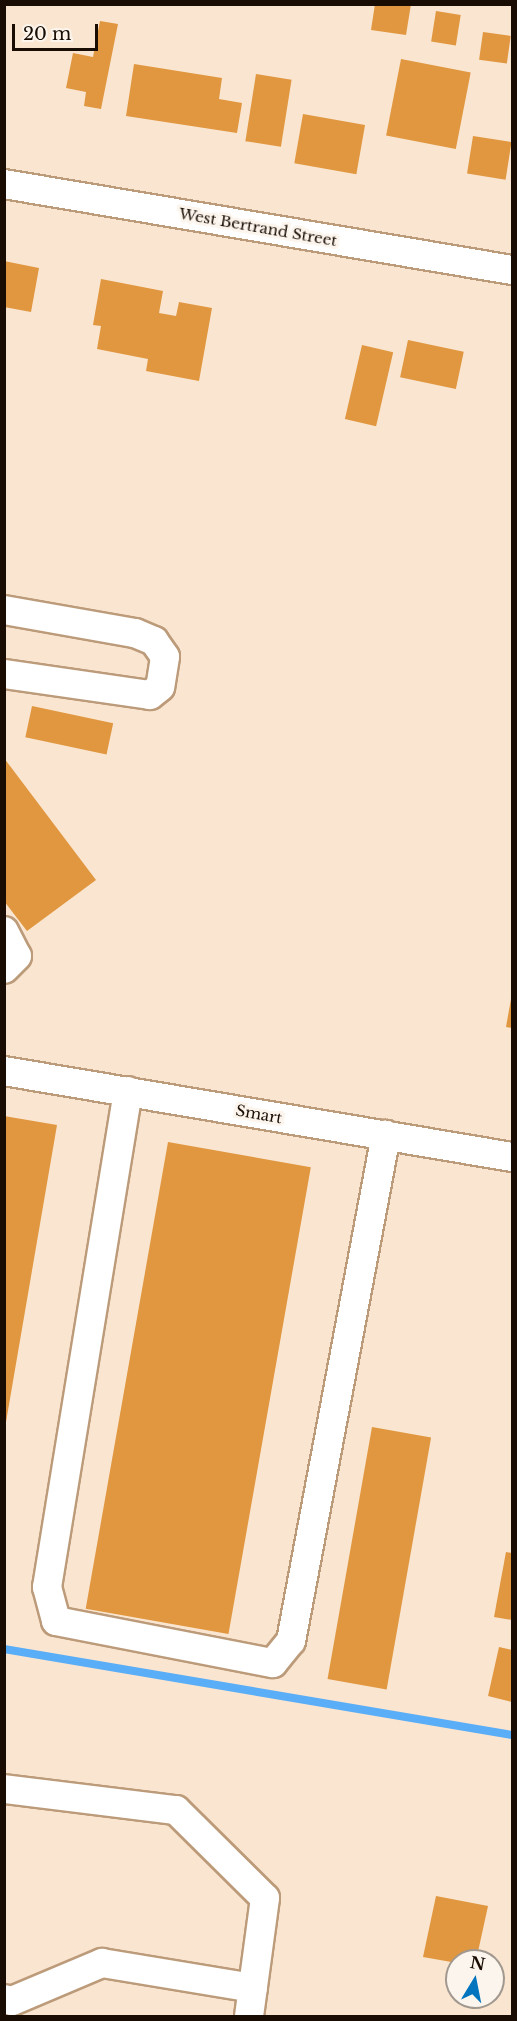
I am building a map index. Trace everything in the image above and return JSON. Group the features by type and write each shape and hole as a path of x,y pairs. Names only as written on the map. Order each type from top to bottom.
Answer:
{"street":[{"name":"West Bertrand Street","path":"4,184 513,270"},
{"path":"4,610 135,633 154,641 165,657 160,687 150,695 4,674"},
{"path":"4,931 17,956 4,969"},
{"name":"Smart","path":"4,1071 513,1157"},
{"path":"128,1091 46,1587 56,1621 273,1663 291,1641 386,1135"},
{"path":"4,1789 176,1810 265,1898 249,2016"},
{"path":"4,2000 12,2001 102,1963 253,1988"}],"building":[{"path":"375,4 411,4 406,35 371,30"},
{"path":"436,11 461,15 456,46 431,42"},
{"path":"100,21 118,24 101,109 84,106 86,92 66,88 73,53 93,57"},
{"path":"483,32 511,36 507,64 479,60"},
{"path":"401,59 471,73 456,149 386,136"},
{"path":"134,64 222,78 219,99 242,103 237,133 126,116"},
{"path":"256,74 292,80 281,147 245,141"},
{"path":"303,114 365,125 356,174 294,163"},
{"path":"473,136 512,142 506,180 467,174"},
{"path":"4,261 39,268 31,312 4,307"},
{"path":"101,279 163,291 159,313 176,316 179,302 212,308 199,381 146,371 148,359 97,349 101,326 93,325"},
{"path":"408,340 464,352 456,389 400,377"},
{"path":"362,345 393,352 376,426 345,419"},
{"path":"32,706 113,723 107,755 25,737"},
{"path":"4,758 96,880 27,931 4,901"},
{"path":"512,999 512,1028 506,1027"},
{"path":"4,1116 57,1125 6,1422 4,1422"},
{"path":"168,1142 311,1167 228,1634 86,1609"},
{"path":"372,1427 431,1437 387,1690 328,1679"},
{"path":"506,1552 512,1553 512,1620 494,1617"},
{"path":"499,1647 512,1650 512,1702 488,1696"},
{"path":"436,1896 488,1906 479,1949 445,1949 445,1961 423,1957"}],"waterway":[{"path":"4,1649 512,1735"}]}
